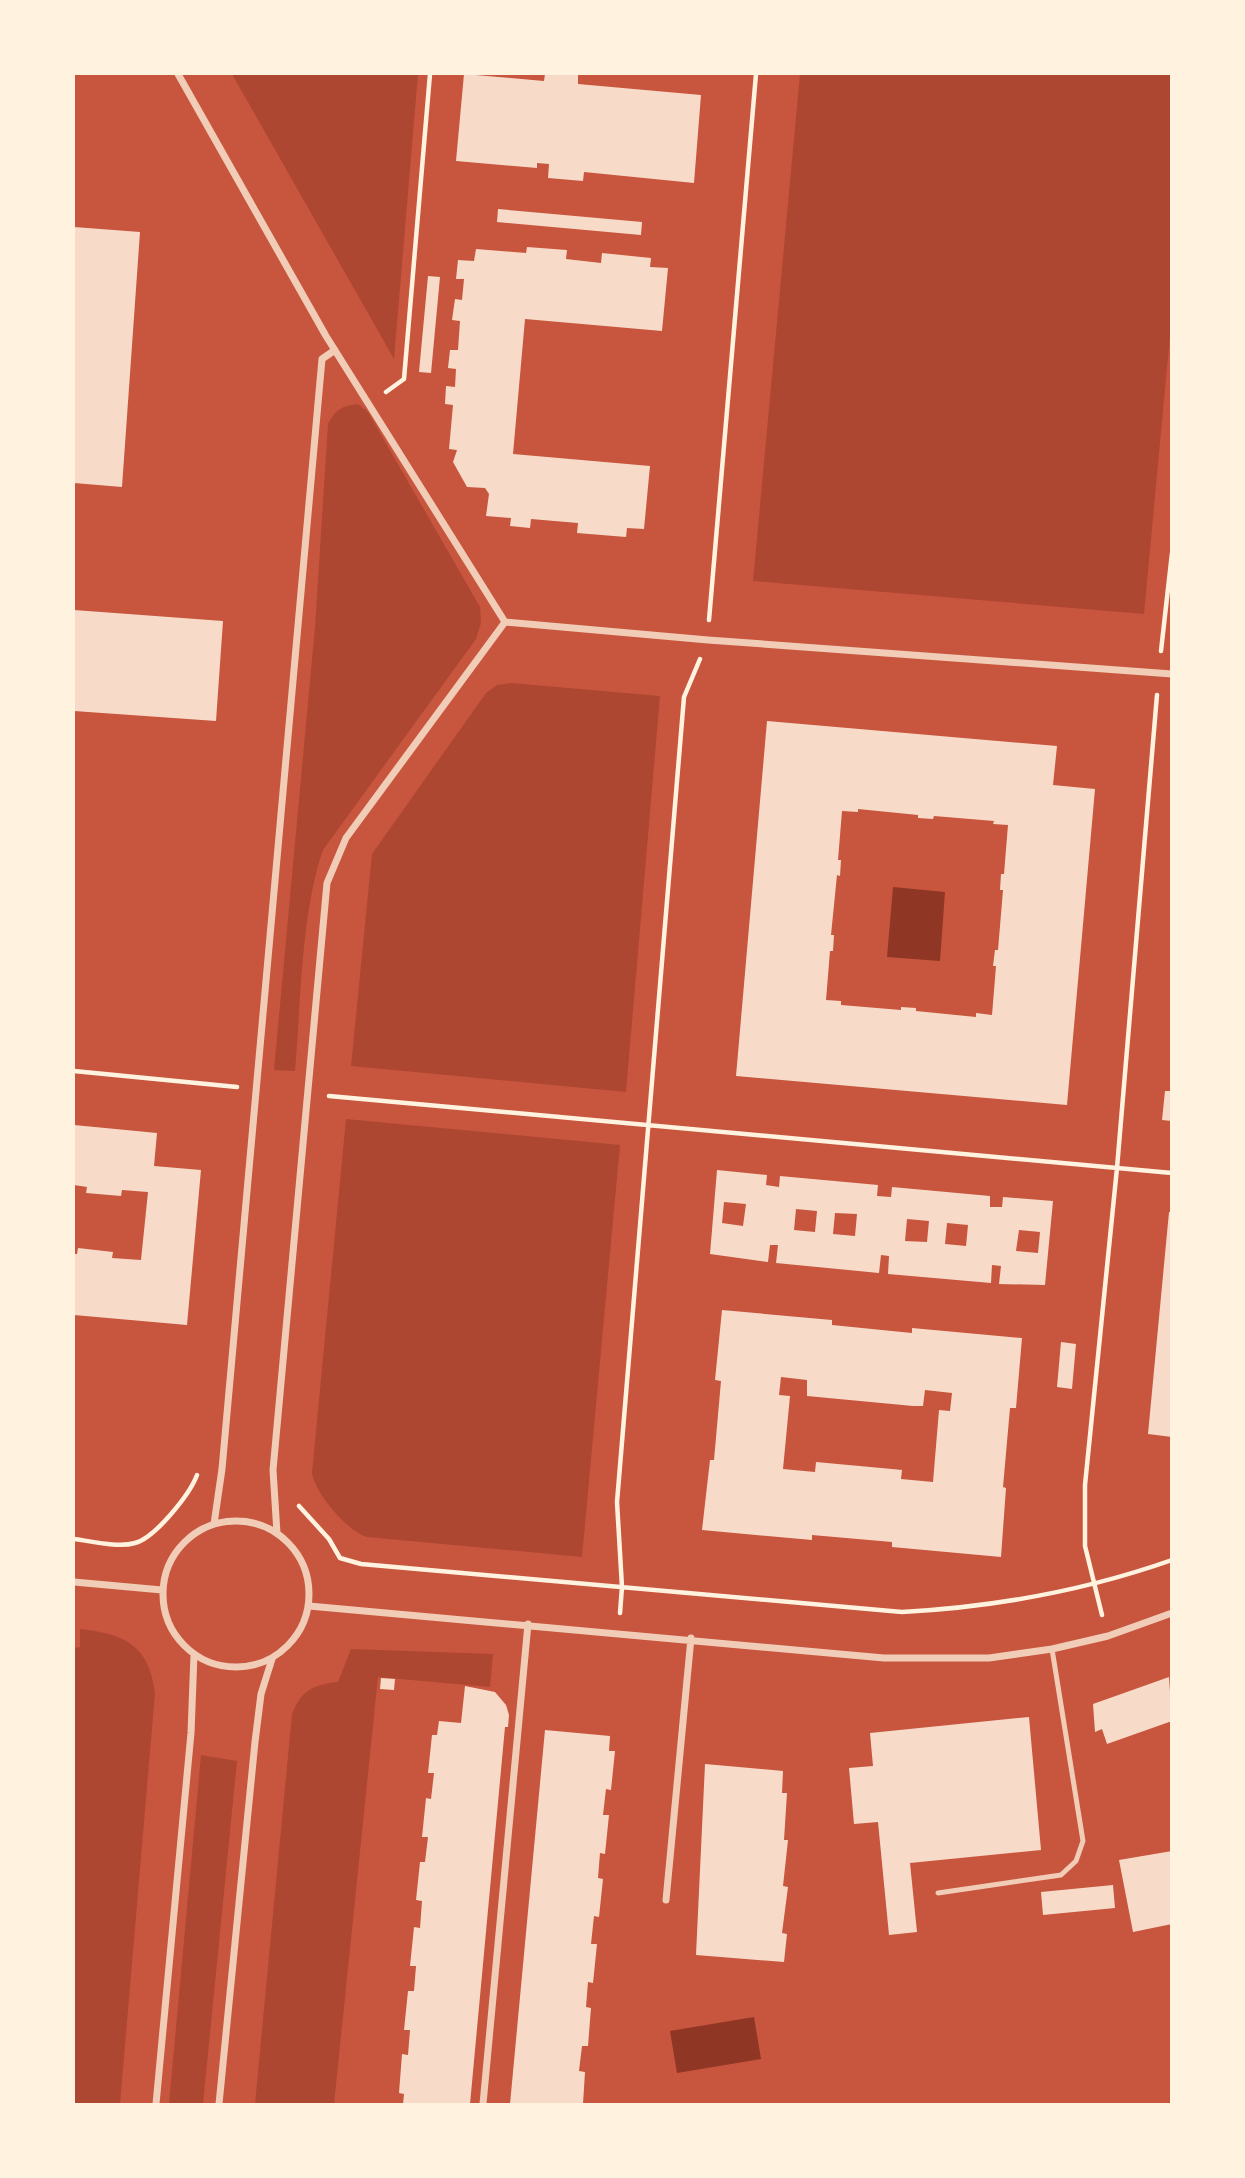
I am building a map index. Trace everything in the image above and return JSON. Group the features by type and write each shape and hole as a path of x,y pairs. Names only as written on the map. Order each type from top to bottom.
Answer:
{"street":[{"path":"178,74 335,350 371,403 505,622"},
{"path":"214,1524 222,1469 322,359 335,350"},
{"path":"505,622 708,640 1171,674"},
{"path":"277,1533 273,1470 327,883 346,838 505,622"},
{"path":"246,1521 277,1533 292,1547 304,1565 309,1585 309,1606 297,1636 272,1659 232,1668 212,1664 194,1655 176,1637 165,1615 162,1590 167,1568 178,1549 194,1534 214,1524 246,1521"},
{"path":"74,1582 162,1590"},
{"path":"309,1606 691,1638 884,1658 989,1658 1052,1649 1108,1636 1171,1613"},
{"path":"483,2105 528,1624"},
{"path":"666,1900 691,1638"},
{"path":"156,2105 191,1733 194,1655"},
{"path":"219,2105 255,1742 261,1694 272,1659"}],"lane":[{"path":"938,1893 1061,1875 1076,1861 1083,1841 1052,1649"}],"path":[{"path":"371,403 404,379 430,74"},
{"path":"618,1632 622,1587 617,1502 684,697 708,640 756,74"},
{"path":"1108,1636 1085,1546 1085,1485 1117,1168 1158,673 1171,553"},
{"path":"74,1071 257,1090"},
{"path":"308,1094 1171,1173"},
{"path":"74,1539 132,1544 145,1539 183,1502 200,1467 222,1469"},
{"path":"297,1502 329,1539 340,1558 361,1564 902,1612 974,1608 1094,1585 1171,1560"}],"shaded area":[{"path":"232,74 418,74 394,359"},
{"path":"800,74 1171,74 1171,325 1144,614 753,581"},
{"path":"358,404 368,412 480,607 481,623 476,639 323,850 306,930 295,1071 274,1070 315,627 328,424 340,409"},
{"path":"511,683 660,696 626,1092 351,1066 372,854 486,693 497,685"},
{"path":"893,887 945,892 940,961 887,957"},
{"path":"346,1119 620,1145 582,1557 367,1537 350,1527 319,1491 312,1473"},
{"path":"80,1629 110,1634 132,1645 147,1663 155,1693 120,2104 74,2104 74,1648 80,1647"},
{"path":"351,1649 493,1654 490,1687 378,1677 334,2104 255,2104 292,1714 300,1699 309,1690 338,1682"},
{"path":"201,1755 237,1761 203,2104 169,2104"},
{"path":"754,2017 761,2059 677,2073 670,2031"}],"building":[{"path":"464,74 544,81 545,74 578,75 578,84 701,95 694,183 584,172 583,181 548,178 549,164 537,163 537,168 456,161"},
{"path":"498,209 642,222 641,235 497,222"},
{"path":"74,227 140,232 122,487 74,483"},
{"path":"527,247 567,250 566,259 601,263 602,253 651,258 650,267 668,268 662,331 525,319 513,454 650,466 644,529 627,528 626,537 577,533 578,523 531,519 530,528 510,526 511,518 486,516 489,494 485,488 467,487 453,462 457,450 449,449 453,405 445,404 446,386 455,387 456,369 448,368 450,350 458,350 460,321 452,320 455,299 462,300 464,279 456,279 458,260 474,261 476,249 526,253"},
{"path":"428,276 440,277 431,373 419,372"},
{"path":"74,610 223,621 216,721 74,711"},
{"path":"767,721 1057,746 1053,785 1095,789 1067,1105 736,1076","holes":["858,809 918,815 918,818 933,819 934,816 994,821 993,824 1008,825 1004,874 1001,874 1000,890 1003,890 998,950 995,950 993,966 996,966 992,1015 976,1013 976,1017 916,1011 916,1008 901,1007 901,1010 841,1005 841,1001 826,1000 830,951 833,951 834,935 831,935 837,875 840,876 841,860 838,860 842,811 858,812"]},
{"path":"1165,1091 1172,1091 1172,1121 1162,1120"},
{"path":"74,1125 157,1133 154,1166 201,1170 187,1325 74,1315 74,1254 77,1254 78,1248 113,1252 112,1258 141,1260 148,1192 122,1190 121,1196 86,1193 87,1187 74,1185"},
{"path":"717,1170 767,1175 766,1185 779,1187 780,1176 878,1185 877,1196 891,1197 892,1187 990,1196 990,1207 1002,1207 1003,1197 1053,1201 1045,1285 999,1284 1001,1266 992,1265 991,1283 888,1274 889,1256 881,1255 879,1273 776,1263 778,1245 770,1245 768,1262 710,1254","holes":["724,1202 746,1204 743,1226 722,1223","796,1209 817,1211 815,1232 794,1230","835,1213 857,1214 855,1236 833,1234","907,1219 929,1221 927,1242 905,1241","947,1223 968,1225 966,1246 945,1244","1019,1230 1040,1232 1038,1253 1016,1251"]},
{"path":"1169,1212 1172,1212 1172,1437 1148,1434"},
{"path":"722,1310 832,1320 832,1325 912,1333 912,1328 1022,1338 1016,1408 1010,1408 1003,1487 1006,1488 1001,1557 892,1547 892,1542 812,1535 812,1540 702,1530 710,1460 714,1460 721,1381 715,1380","holes":["781,1377 807,1380 807,1396 913,1406 923,1406 925,1390 952,1393 950,1411 939,1410 933,1482 901,1479 902,1470 816,1462 815,1472 783,1469 790,1396 779,1395"]},
{"path":"1061,1342 1076,1344 1072,1389 1057,1387"},
{"path":"1169,1677 1172,1721 1107,1744 1102,1729 1095,1732 1093,1704"},
{"path":"381,1678 395,1679 394,1690 380,1689"},
{"path":"465,1686 495,1692 506,1705 509,1715 508,1727 505,1727 470,2104 403,2104 404,2094 399,2093 402,2054 408,2055 410,2030 404,2030 408,1991 414,1991 416,1966 410,1966 414,1927 420,1928 422,1901 416,1900 420,1862 425,1862 428,1837 422,1837 426,1798 431,1799 434,1773 428,1773 432,1735 437,1735 439,1721 461,1723"},
{"path":"1029,1717 1041,1850 910,1863 917,1932 889,1935 878,1822 854,1824 849,1768 873,1766 870,1733"},
{"path":"545,1730 610,1736 609,1751 615,1751 611,1790 606,1789 603,1815 609,1815 605,1854 600,1853 598,1878 603,1879 599,1917 594,1916 591,1944 597,1944 593,1983 588,1982 586,2007 591,2008 588,2046 582,2046 579,2071 585,2072 583,2104 510,2104"},
{"path":"705,1764 783,1771 782,1793 787,1793 784,1840 788,1840 783,1886 788,1887 782,1933 787,1934 784,1962 696,1955"},
{"path":"1172,1851 1172,1924 1133,1932 1119,1860"},
{"path":"1113,1885 1115,1908 1043,1915 1041,1892"}]}
